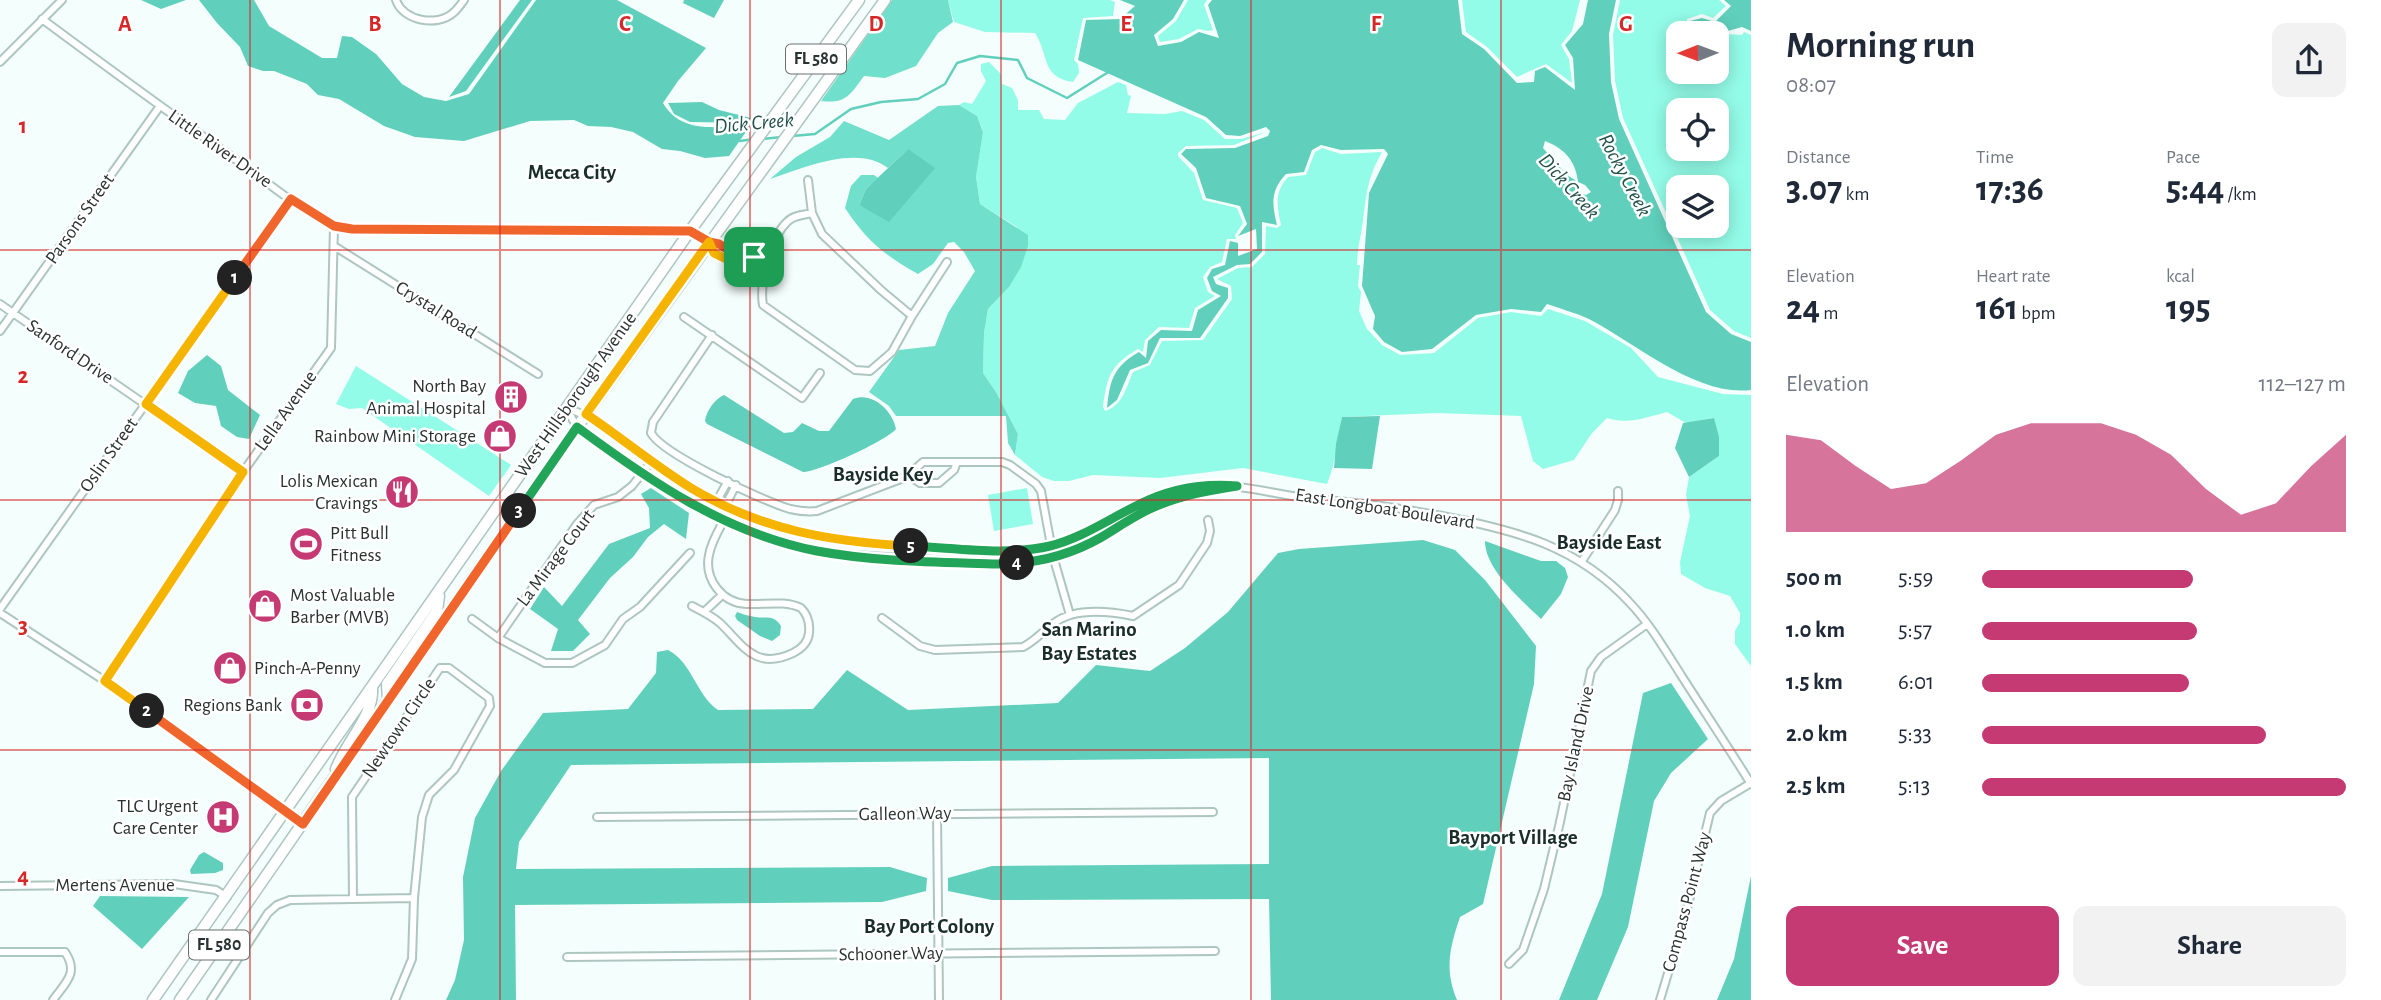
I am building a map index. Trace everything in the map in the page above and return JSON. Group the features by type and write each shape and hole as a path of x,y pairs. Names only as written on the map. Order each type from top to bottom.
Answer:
{"main road":[{"name":"West Hillsborough Avenue","path":"153,1000 690,231 859,0"},
{"name":"West Hillsborough Avenue","path":"180,1000 586,414 885,0"},
{"path":"388,700 387,684 437,611 439,592"},
{"path":"332,783 342,752 373,702 372,689"}],"street":[{"path":"0,62 62,0"},
{"path":"396,0 398,7 411,16 426,21 453,14 464,0"},
{"name":"Little River Drive","path":"42,19 291,199 334,226 352,229 690,231 709,242"},
{"name":"Parsons Street","path":"0,331 160,106"},
{"path":"808,180 812,213 822,234 912,316"},
{"name":"Oslin Street","path":"0,611 291,199"},
{"path":"812,213 792,217 776,237 761,295 763,305 855,370 870,371 892,352 947,262"},
{"name":"Lella Avenue","path":"105,681 243,472 331,348 334,226"},
{"path":"709,242 719,244 730,251 762,258 766,270"},
{"path":"709,242 714,253 757,274 766,270"},
{"name":"Crystal Road","path":"334,246 538,374"},
{"path":"747,268 752,256"},
{"name":"Sanford Drive","path":"0,304 243,472"},
{"path":"684,317 802,398 820,373"},
{"path":"712,335 653,422 651,429 657,442 679,457 780,506 804,511 814,511 908,475 923,462 1006,463 1033,481 1041,491 1053,556 1070,615"},
{"name":"East Longboat Boulevard","path":"566,408 586,414 716,502 773,525 848,542 1002,550 1051,545 1079,536 1169,492 1211,484 1395,507 1499,527 1540,540 1582,561 1618,591 1647,624 1751,783"},
{"name":"East Longboat Boulevard","path":"566,408 577,427 642,475 710,513 751,533 785,544 858,557 1023,563 1092,542 1141,513 1172,499 1237,486"},
{"name":"La Mirage Court","path":"498,638 577,524 594,505 618,498 642,475 652,461"},
{"path":"908,475 920,482 939,483 954,471 957,462"},
{"path":"710,513 728,481"},
{"path":"692,606 722,625 742,648 760,656 785,656 806,643 808,622 801,608 784,603 740,604 722,595 713,584 708,563 710,548 725,506 736,485"},
{"path":"1582,561 1615,510 1618,491"},
{"path":"882,618 920,646 935,650 1023,647 1034,642 1054,622 1070,615 1110,611 1133,616 1179,585 1207,543 1210,531 1208,520"},
{"path":"472,619 498,638 545,663 572,663 605,645 623,619 640,607 690,553"},
{"path":"704,612 722,595"},
{"path":"0,611 105,681 303,824"},
{"name":"Bay Island Drive","path":"1509,964 1523,950 1544,889 1591,671 1601,657 1647,624"},
{"name":"Newtown Circle","path":"353,899 352,797 440,668 449,668 489,698 490,706 454,771 429,795 422,817 414,898 412,959 395,1000"},
{"name":"Compass Point Way","path":"1660,1000 1686,914 1710,813 1721,801 1751,783"},
{"name":"Galleon Way","path":"597,817 1213,812"},
{"path":"937,814 939,1000"},
{"name":"Mertens Avenue","path":"0,886 174,884 216,890 227,897"},
{"path":"211,1000 268,913 277,905 290,900 414,898"},
{"name":"Schooner Way","path":"567,957 1215,951"},
{"path":"0,952 65,952 71,961 72,973 53,1000"}],"shaded area":[{"path":"892,0 948,0 953,22 938,33 916,66 885,78 864,76 847,97 836,101 821,101"},
{"path":"948,0 1115,2 1113,16 1083,18 1074,60 1078,64 1079,73 1073,82 1063,80 1051,70 1035,33 985,32 954,22"},
{"path":"1188,0 1207,0 1204,5 1213,30 1198,29 1179,39 1160,42 1158,36 1176,21"},
{"path":"1462,0 1580,0 1572,31 1561,45 1569,59 1572,83 1546,64 1517,77 1487,47 1466,32"},
{"path":"1620,0 1719,0 1726,6 1713,18 1702,14 1687,21 1666,21 1666,84 1729,84 1729,34 1742,35 1744,32 1751,35 1751,338 1734,331 1710,310 1677,238 1729,238 1729,175 1666,175 1666,213 1623,118 1615,81 1613,35"},
{"path":"989,62 1001,74 1002,84 1012,88 1018,100 1018,110 1039,110 1044,119 1065,120 1078,103 1118,82 1126,85 1128,95 1131,96 1127,113 1165,114 1182,111 1204,120 1225,139 1241,139 1266,132 1234,145 1186,146 1178,153 1194,173 1203,200 1237,208 1243,223 1235,235 1236,239 1227,239 1222,262 1210,267 1203,277 1208,292 1215,296 1195,308 1189,328 1159,327 1145,340 1143,352 1138,349 1116,366 1106,388 1103,407 1105,411 1119,401 1133,372 1150,365 1162,341 1203,340 1232,299 1231,286 1217,279 1238,268 1252,267 1265,254 1266,226 1277,228 1281,225 1278,206 1280,188 1288,177 1306,175 1315,152 1322,148 1341,154 1382,152 1368,186 1357,265 1360,265 1359,311 1367,329 1382,345 1400,355 1434,353 1478,318 1511,312 1541,316 1548,309 1585,321 1631,348 1658,377 1723,394 1751,395 1751,666 1735,644 1740,613 1730,596 1705,588 1681,574 1680,562 1690,516 1686,495 1689,477 1719,456 1713,418 1686,423 1667,412 1630,420 1607,418 1592,433 1574,460 1543,469 1533,461 1521,416 1437,413 1342,417 1327,484 1243,468 1160,478 1093,475 1069,481 1054,481 1042,477 1015,455 1018,434 983,373 984,333 988,309 1009,287 1017,227 980,204 976,177 983,131 977,116 959,105 964,102 972,104 986,81 981,64"},
{"path":"959,105 977,116 983,132 976,177 980,204 1028,235 1028,246 1021,267 1009,287 988,309 984,333 983,373 1018,434 1015,455 1008,443 1006,416 896,416 889,406 869,392 899,350 935,346 948,313 975,271 964,252 954,242 948,243 933,264 918,274 877,246 845,208 851,186 861,175 874,175 878,178 866,189 859,205 866,208 908,149 888,168 875,161 846,158 814,164 770,179 796,157 830,137 844,121 889,140 938,106"},
{"path":"356,366 511,465 489,496 362,408 349,409 336,404"},
{"path":"1027,488 1033,524 994,531 988,495"}],"water":[{"path":"141,0 186,0 161,9"},
{"path":"199,0 254,0 269,26 322,58 337,58 342,36 352,37 376,54 402,84 424,97 446,101 469,94 536,0 617,0 706,48 663,103 671,113 680,120 701,126 750,126 729,156 705,158 662,149 633,132 588,126 574,120 530,121 464,141 415,137 384,126 339,99 318,95 307,84 274,71 248,66 240,47"},
{"path":"520,0 532,0 466,91 449,97"},
{"path":"684,0 724,0 714,18 683,3"},
{"name":"Rocky Creek","path":"1120,0 1184,0 1173,19 1154,35 1158,46 1181,42 1199,32 1219,38 1208,5 1212,0 1458,0 1462,34 1484,49 1517,83 1534,82 1535,71 1545,67 1575,90 1573,58 1565,45 1583,24 1588,0 1616,0 1609,34 1611,82 1619,119 1666,223 1666,238 1673,238 1706,312 1731,334 1751,342 1751,390 1730,390 1688,377 1589,319 1547,304 1541,312 1511,309 1476,315 1432,349 1402,352 1384,342 1373,329 1375,316 1362,286 1369,193 1388,154 1384,149 1341,150 1321,145 1312,150 1304,172 1286,174 1277,186 1273,204 1277,225 1262,222 1262,252 1250,264 1237,265 1213,277 1216,284 1228,288 1228,298 1200,338 1160,338 1148,363 1130,370 1117,400 1107,408 1114,375 1123,363 1139,352 1146,358 1148,341 1161,330 1192,331 1198,310 1221,296 1212,291 1207,278 1212,269 1225,265 1230,241 1238,243 1238,256 1257,249 1256,229 1238,236 1247,224 1240,206 1206,198 1196,168 1181,154 1186,149 1235,148 1268,136 1270,131 1266,127 1240,136 1226,135 1206,117 1078,60 1086,20 1120,19 1135,6","holes":["1545,141 1563,152 1572,162 1578,182 1591,192 1586,195 1575,192 1578,185 1543,148"]},
{"path":"1724,0 1751,0 1751,31 1742,27 1729,31 1729,21 1716,21 1731,6"},
{"path":"1702,18 1712,21 1690,21"},
{"path":"702,102 719,110 755,119 752,123 690,122 674,114 668,103"},
{"path":"908,149 935,168 889,222 859,205 866,189"},
{"path":"207,355 221,366 228,390 260,415 249,439 237,437 221,426 216,406 195,403 178,393 188,371"},
{"path":"724,395 784,433 793,432 802,423 819,431 829,431 853,399 860,397 874,400 886,409 896,429 851,455 803,472 707,424 705,421 709,409"},
{"path":"1380,416 1372,469 1334,468 1342,417"},
{"path":"1714,418 1719,437 1719,456 1689,477 1675,448 1683,423"},
{"path":"651,488 689,513 686,539 664,524 648,537 633,557 610,578 578,620 590,634 573,651 551,651 558,629 530,609 544,587 562,606 609,544 650,528 649,508 641,494"},
{"path":"1423,540 1455,550 1485,580 1536,646 1534,684 1483,904 1460,917 1453,938 1450,968 1457,1000 1271,1000 1269,899 992,900 948,891 948,878 992,866 1269,864 1269,758 571,765 519,842 516,869 890,867 927,878 926,891 882,902 515,905 516,1000 446,1000 455,980 464,940 463,877 475,818 501,771 543,713 628,709 656,673 657,652 668,650 676,655 689,670 704,696 718,710 813,709 847,670 908,710 1058,703 1096,665 1150,671 1185,648 1228,612 1278,553 1299,549"},
{"path":"1485,541 1541,561 1556,561 1565,568 1568,577 1561,594 1541,619 1498,573 1491,563"},
{"path":"737,612 775,620 781,626 780,635 772,641 760,636 737,620"},
{"path":"1671,683 1708,739 1671,773 1654,801 1628,927 1597,1000 1559,1000 1602,894 1643,693"},
{"path":"204,852 223,863 223,870 191,874 190,870 199,855"},
{"path":"1751,876 1751,1000 1717,1000 1734,959"},
{"path":"100,896 189,897 142,949 93,906"}],"waterway":[{"name":"Dick Creek","path":"792,136 815,134 851,109 881,102 918,99 945,84 957,63 980,56 1018,60 1027,78 1067,98 1110,71"},
{"name":"Dick Creek","path":"761,139 782,137"},
{"name":"Dick Creek","path":"740,141 754,139"}],"place":[{"name":"North Bay Animal Hospital","path":"511,397"},
{"name":"Rainbow Mini Storage","path":"500,436"},
{"name":"Lolis Mexican Cravings","path":"402,492"},
{"name":"Pitt Bull Fitness","path":"306,544"},
{"name":"Most Valuable Barber (MVB)","path":"265,606"},
{"name":"Pinch-A-Penny","path":"230,668"},
{"name":"Regions Bank","path":"307,705"},
{"name":"TLC Urgent Care Center","path":"223,817"}],"district":[{"name":"Mecca City","path":"572,172"},
{"name":"Bayside Key","path":"883,474"},
{"name":"Bayside East","path":"1609,542"},
{"name":"San Marino Bay Estates","path":"1089,641"},
{"name":"Bayport Village","path":"1513,837"},
{"name":"Bay Port Colony","path":"929,926"}],"route":[{"path":"291,199 334,226 352,229 690,231 730,251 754,257 762,258 766,270 757,274 714,253 709,242 586,414 638,449 662,469 716,502 766,523 834,540 1016,550 1051,545 1079,536 1169,492 1211,484 1237,486 1172,499 1083,546 1023,563 858,557 785,544 751,533 698,508 642,475 577,427 303,824 105,681 243,472 146,404 291,199"}]}
